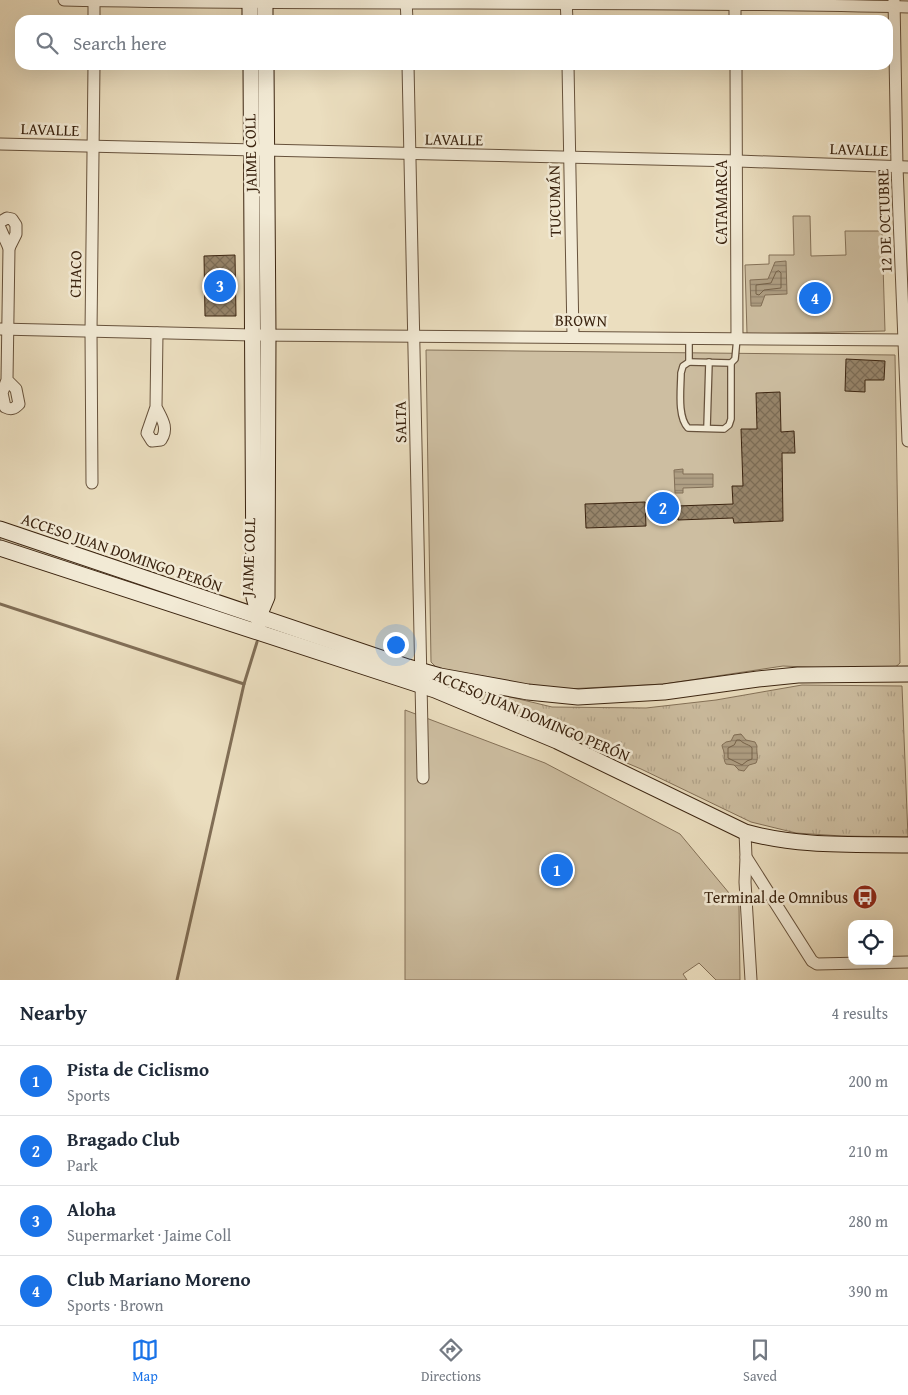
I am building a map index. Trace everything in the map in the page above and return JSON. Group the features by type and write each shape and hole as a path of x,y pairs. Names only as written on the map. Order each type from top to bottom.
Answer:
{"main road":[{"path":"252,15 258,1"},
{"path":"258,1 263,15"},
{"name":"JAIME COLL","path":"251,70 266,598 259,616 259,633"},
{"name":"JAIME COLL","path":"260,335 267,150 266,70"},
{"name":"ACCESO JUAN DOMINGO PERÓN","path":"0,529 422,671 528,692 578,696 664,692 798,675 908,674"},
{"name":"ACCESO JUAN DOMINGO PERÓN","path":"0,548 444,694 557,741 745,832 773,840 815,844 908,844"}],"street":[{"path":"64,0 894,3 908,7"},
{"path":"94,1 94,15"},
{"path":"406,1 407,15"},
{"path":"566,1 567,15"},
{"path":"735,2 735,15"},
{"name":"12 DE OCTUBRE","path":"894,3 903,167 908,441"},
{"name":"CHACO","path":"92,483 91,332 94,70"},
{"name":"SALTA","path":"408,70 423,778"},
{"name":"TUCUMÁN","path":"568,70 573,336"},
{"name":"CATAMARCA","path":"736,70 738,161 737,338"},
{"name":"LAVALLE","path":"0,144 738,161 903,167"},
{"path":"0,222 7,218 12,219 16,225 16,234 9,248 4,330 7,380"},
{"path":"0,228 9,248"},
{"name":"BROWN","path":"4,330 260,335 906,340"},
{"path":"156,407 157,333"},
{"path":"745,832 745,882 751,980"},
{"path":"746,857 812,961 817,964 908,962"}],"lane":[{"path":"689,338 689,362"},
{"path":"731,363 689,362 683,366 681,373 682,417 684,424 688,428 724,429 729,426 731,419 731,363 735,359 737,338"},
{"path":"707,428 709,362"}],"green space":[{"path":"793,216 810,216 811,256 846,255 845,231 882,231 885,331 747,334 745,265 769,264 769,255 794,255"},
{"path":"426,350 895,355 900,663 891,671 783,666 664,684 547,690 441,672 431,662"},
{"path":"0,535 411,672 410,678 0,542"},
{"path":"448,682 552,707 646,708 716,700 802,685 902,686 908,837 796,833 751,822 641,769 509,713 444,691 443,684"},
{"path":"405,710 545,763 680,834 739,905 740,980 716,980 699,963 683,974 687,980 405,980"}],"water":[{"path":"786,261 787,294 765,295 761,306 751,306 750,280 768,279 775,262"},
{"path":"683,469 683,474 713,474 713,487 683,488 683,493 675,493 674,470"},
{"path":"741,734 746,740 755,742 757,746 756,763 749,765 744,771 739,770 734,765 726,764 722,746 726,742 731,741 734,735"}],"building":[{"path":"235,255 236,316 205,316 204,256"},
{"path":"846,359 885,361 884,380 865,380 865,392 845,391"},
{"path":"780,392 781,432 794,431 795,453 782,453 783,521 734,523 733,518 678,520 677,506 733,504 732,486 743,486 741,429 757,429 756,393"},
{"path":"645,502 646,526 586,528 585,504"}],"waterway":[{"path":"0,604 244,684"},
{"path":"177,980 244,684 257,642"}],"place":[{"name":"Aloha","path":"220,286"},
{"name":"Club Mariano Moreno","path":"815,298"},
{"name":"Bragado Club","path":"663,508"},
{"name":"Pista de Ciclismo","path":"557,870"},
{"name":"Terminal de Omnibus","path":"865,897"}]}
